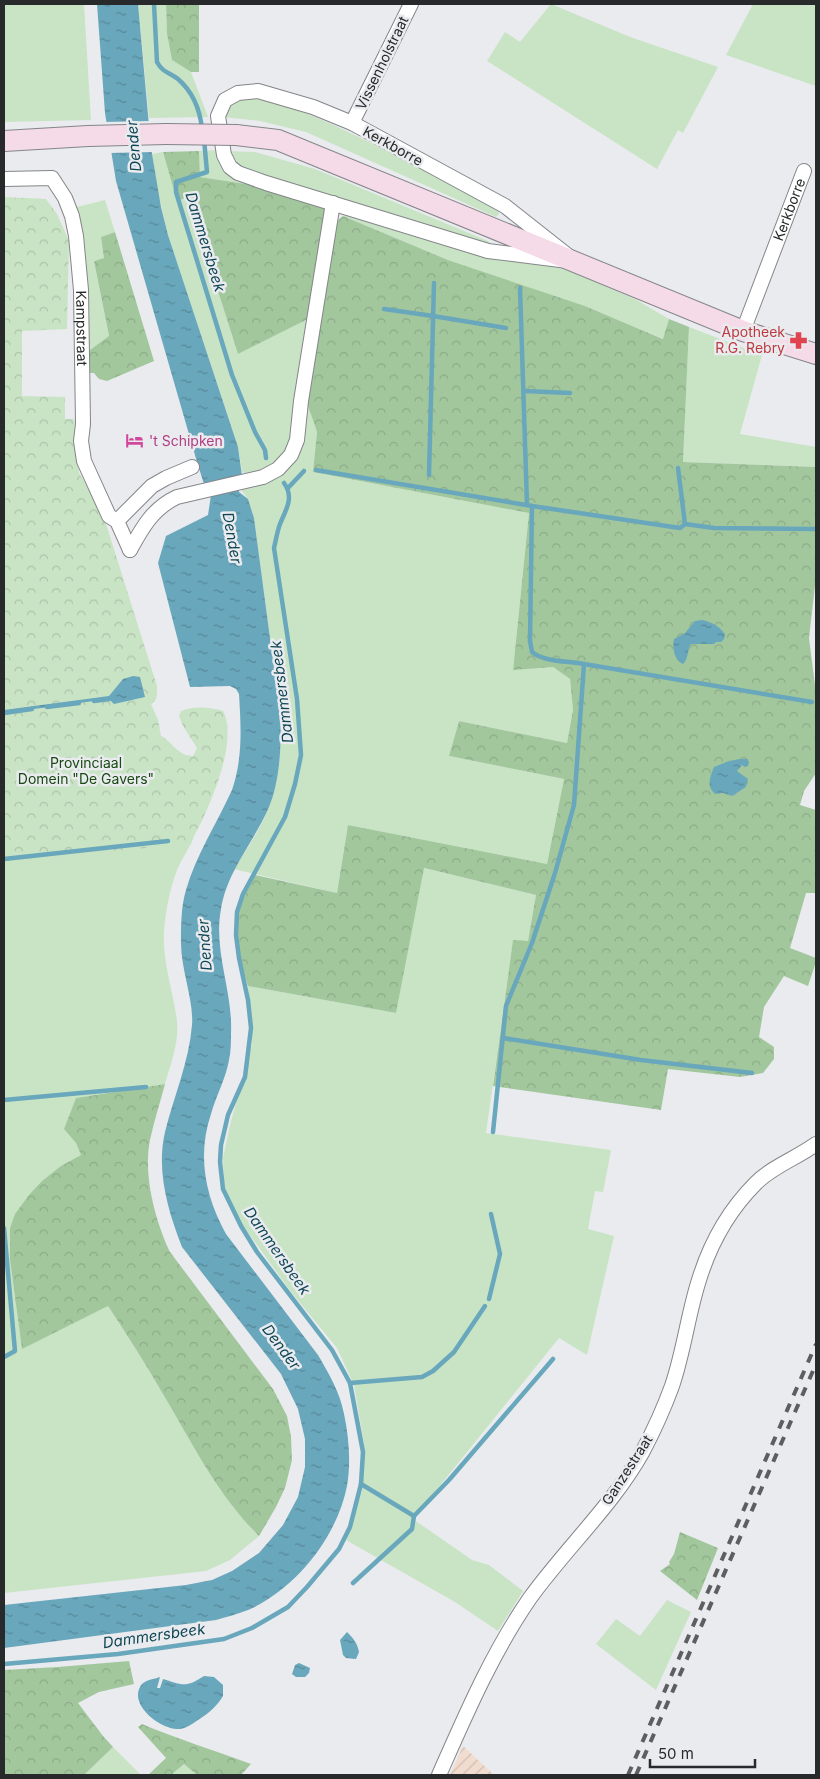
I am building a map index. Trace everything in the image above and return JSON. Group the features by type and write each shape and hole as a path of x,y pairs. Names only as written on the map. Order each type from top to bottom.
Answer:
{"street":[{"name":"Vissenholstraat","path":"352,123 411,4"},
{"name":"Kerkborre","path":"258,91 313,107 352,123 505,206 576,262 488,251 238,173 230,167 224,155 218,116 220,108 225,100 238,93 258,91"},
{"name":"Kerkborre","path":"8,141 132,135 236,135 278,140 743,331 816,354"},
{"name":"Kerkborre","path":"743,331 804,171"},
{"name":"Kampstraat","path":"4,179 52,178 65,198 72,216 81,290 83,424 81,441 84,461 109,516 117,521 130,550 144,524 166,502 197,492 263,477 278,468 291,455 297,440 301,401 333,202"},
{"path":"117,521 152,486 192,467"},
{"name":"Ganzestraat","path":"439,1775 504,1637 532,1596 625,1479 642,1452 661,1415 672,1384 699,1280 710,1250 726,1221 757,1182 816,1144"}],"shaded area":[{"path":"463,1746 494,1775 450,1775"}],"green space":[{"path":"4,4 84,4 91,120 4,122"},
{"path":"138,4 166,4 167,34 172,60 191,72 208,117 149,118"},
{"path":"166,4 199,4 199,72 191,72 172,60 167,34"},
{"path":"551,4 630,37 718,67 683,133 678,130 657,169 487,61 505,32 520,42"},
{"path":"753,4 816,4 816,86 726,55"},
{"path":"247,98 284,105 342,129 499,211 499,214 496,217 306,132 260,121 222,117 228,106"},
{"path":"220,150 225,165 326,202 328,212 246,184 200,177 199,151"},
{"path":"199,151 200,177 246,184 321,206 328,212 308,319 238,354 188,197 177,201 163,152"},
{"path":"225,151 255,152 315,169 488,241 491,244 490,246 239,169"},
{"path":"163,152 177,201 188,197 238,354 308,319 294,435 281,461 253,476 242,472 238,447 168,235 157,188 152,154"},
{"name":"Provinciaal Domein \"De Gavers\"","path":"4,197 46,199 57,214 69,241 67,329 22,331 22,396 65,397 65,419 74,419 79,473 101,508 157,686 156,699 151,704 158,720 161,736 179,751 193,756 197,748 183,726 179,716 181,711 207,708 223,711 227,722 226,749 219,778 191,844 4,861"},
{"path":"105,200 115,232 101,237 104,258 94,261 109,337 86,353 84,260 77,207"},
{"path":"351,214 567,270 635,299 669,319 664,339 585,306 448,260 343,216"},
{"path":"343,216 448,260 585,306 663,339 669,319 689,327 683,462 816,467 816,577 809,638 816,693 816,773 804,791 800,805 816,810 816,893 806,893 790,948 816,958 816,962 808,986 784,976 764,1007 759,1037 774,1047 774,1059 763,1073 740,1077 668,1069 661,1110 493,1086 513,940 528,941 536,895 424,868 396,1013 248,986 242,966 237,933 242,900 255,875 337,893 348,825 547,864 564,779 449,756 459,721 567,743 573,710 570,679 553,667 513,670 529,513 313,472 317,432 305,397 336,222"},
{"path":"115,232 154,361 107,381 99,379 94,373 87,373 86,353 109,336 94,261 104,258 101,237"},
{"path":"689,327 762,355 740,434 816,447 816,467 683,462"},
{"path":"305,397 317,432 313,472 529,513 513,669 553,667 570,679 573,710 567,743 459,721 449,756 564,779 547,864 348,825 337,893 234,869 259,829 270,804 280,758 281,735 280,712 254,518 248,499 240,488 288,464"},
{"path":"194,836 175,877 164,930 168,976 177,1021 174,1053 165,1084 76,1098 65,1129 76,1143 81,1155 75,1159 10,1228 10,1260 22,1348 108,1306 217,1485 259,1536 230,1560 206,1571 4,1593 4,855"},
{"path":"423,868 536,895 528,941 513,941 486,1133 611,1150 603,1192 595,1191 588,1229 614,1236 587,1355 559,1338 413,1519 472,1560 489,1565 523,1591 498,1631 455,1602 346,1540 362,1491 364,1444 354,1385 337,1348 291,1292 236,1216 224,1185 223,1158 252,1044 248,986 396,1013"},
{"path":"165,1084 148,1154 149,1182 160,1226 170,1252 273,1389 287,1416 291,1437 292,1460 285,1488 259,1536 218,1486 108,1306 22,1349 10,1260 10,1228 15,1214 42,1181 61,1166 81,1155 76,1143 64,1129 76,1098"},
{"path":"680,1532 718,1548 697,1600 660,1571 670,1564 669,1562 674,1554"},
{"path":"667,1600 691,1612 656,1690 596,1644 616,1619 640,1636"},
{"path":"129,1661 134,1684 99,1692 78,1703 113,1747 84,1775 4,1775 4,1670"},
{"path":"142,1724 251,1764 241,1775 197,1775 184,1764 171,1775 148,1775 166,1758 138,1727"},
{"path":"113,1747 141,1775 84,1775"},
{"path":"184,1764 197,1775 171,1775"}],"water":[{"name":"Dender","path":"97,4 138,4 151,148 161,207 168,235 238,447 242,476 237,478 239,492 248,499 254,518 280,713 279,761 273,797 263,820 235,869 224,895 221,909 219,940 231,1017 231,1046 226,1074 213,1107 207,1129 204,1145 205,1175 213,1205 226,1234 318,1355 334,1383 346,1423 349,1468 342,1505 324,1542 298,1575 266,1601 248,1610 216,1620 4,1648 4,1605 186,1585 212,1580 232,1571 259,1553 283,1525 298,1497 305,1467 305,1439 298,1409 281,1374 182,1247 165,1191 162,1161 165,1132 185,1066 192,1025 191,1006 181,943 183,903 195,864 232,790 236,778 240,754 240,706 239,694 236,689 230,686 190,687 158,563 166,536 208,515 211,495 204,484 197,462 116,181 105,113"},
{"path":"702,620 712,623 720,629 725,634 724,639 714,644 691,644 683,664 674,653 674,639 685,633 695,621"},
{"path":"133,676 140,677 145,697 114,704 109,699 4,713 4,710 109,696 123,679"},
{"path":"740,759 747,759 749,762 748,766 742,765 737,771 748,779 746,787 732,796 723,793 715,794 710,788 710,778 714,767"},
{"path":"347,1632 355,1641 359,1652 356,1659 346,1658 343,1655 340,1640"},
{"path":"299,1663 310,1668 309,1673 305,1677 296,1677 292,1674 295,1665"},
{"path":"204,1676 214,1677 223,1685 223,1696 219,1703 194,1723 180,1729 164,1726 148,1715 142,1708 138,1692 142,1684 160,1677 157,1688 160,1688 163,1679 175,1683 188,1684"}],"pier":[{"path":"151,121 154,152 109,153 104,122"}],"waterway":[{"name":"Dammersbeek","path":"154,4 157,62 188,90 200,115 202,129"},
{"name":"Dammersbeek","path":"204,139 207,172 176,182 176,192 232,375 255,432 265,450 266,458"},
{"path":"429,475 434,283"},
{"path":"520,288 527,505"},
{"path":"384,309 506,328"},
{"path":"524,391 570,393"},
{"path":"532,506 680,528 685,524 678,468"},
{"path":"316,470 532,506 530,641 532,652 543,658 584,664 574,805 555,873 532,943 506,1006 493,1132"},
{"path":"288,488 304,471"},
{"name":"Dammersbeek","path":"4,1664 118,1654 224,1639 252,1628 288,1607 339,1549 350,1527 361,1484 363,1452 350,1383 332,1350 257,1252 241,1226 223,1189 220,1162 221,1145 228,1115 245,1077 251,1028 236,935 237,912 243,894 285,817 301,755 297,699 274,548 289,499 284,483"},
{"path":"685,524 714,528 816,529"},
{"path":"584,664 812,702"},
{"path":"94,701 109,699"},
{"path":"47,707 79,703"},
{"path":"4,713 32,709"},
{"path":"4,859 168,841"},
{"path":"503,1038 641,1060 752,1073"},
{"path":"4,1100 146,1087"},
{"path":"489,1299 500,1254 491,1214"},
{"path":"4,1228 15,1351 4,1357"},
{"path":"350,1383 422,1377 433,1371 454,1352 485,1306"},
{"path":"361,1484 414,1516 449,1480 553,1359"},
{"path":"353,1583 412,1529 414,1516"}],"railway":[{"path":"628,1775 816,1344"},
{"path":"636,1775 816,1364"}],"place":[{"name":"Apotheek R.G. Rebry","path":"799,340"},
{"name":"'t Schipken","path":"135,441"}]}
